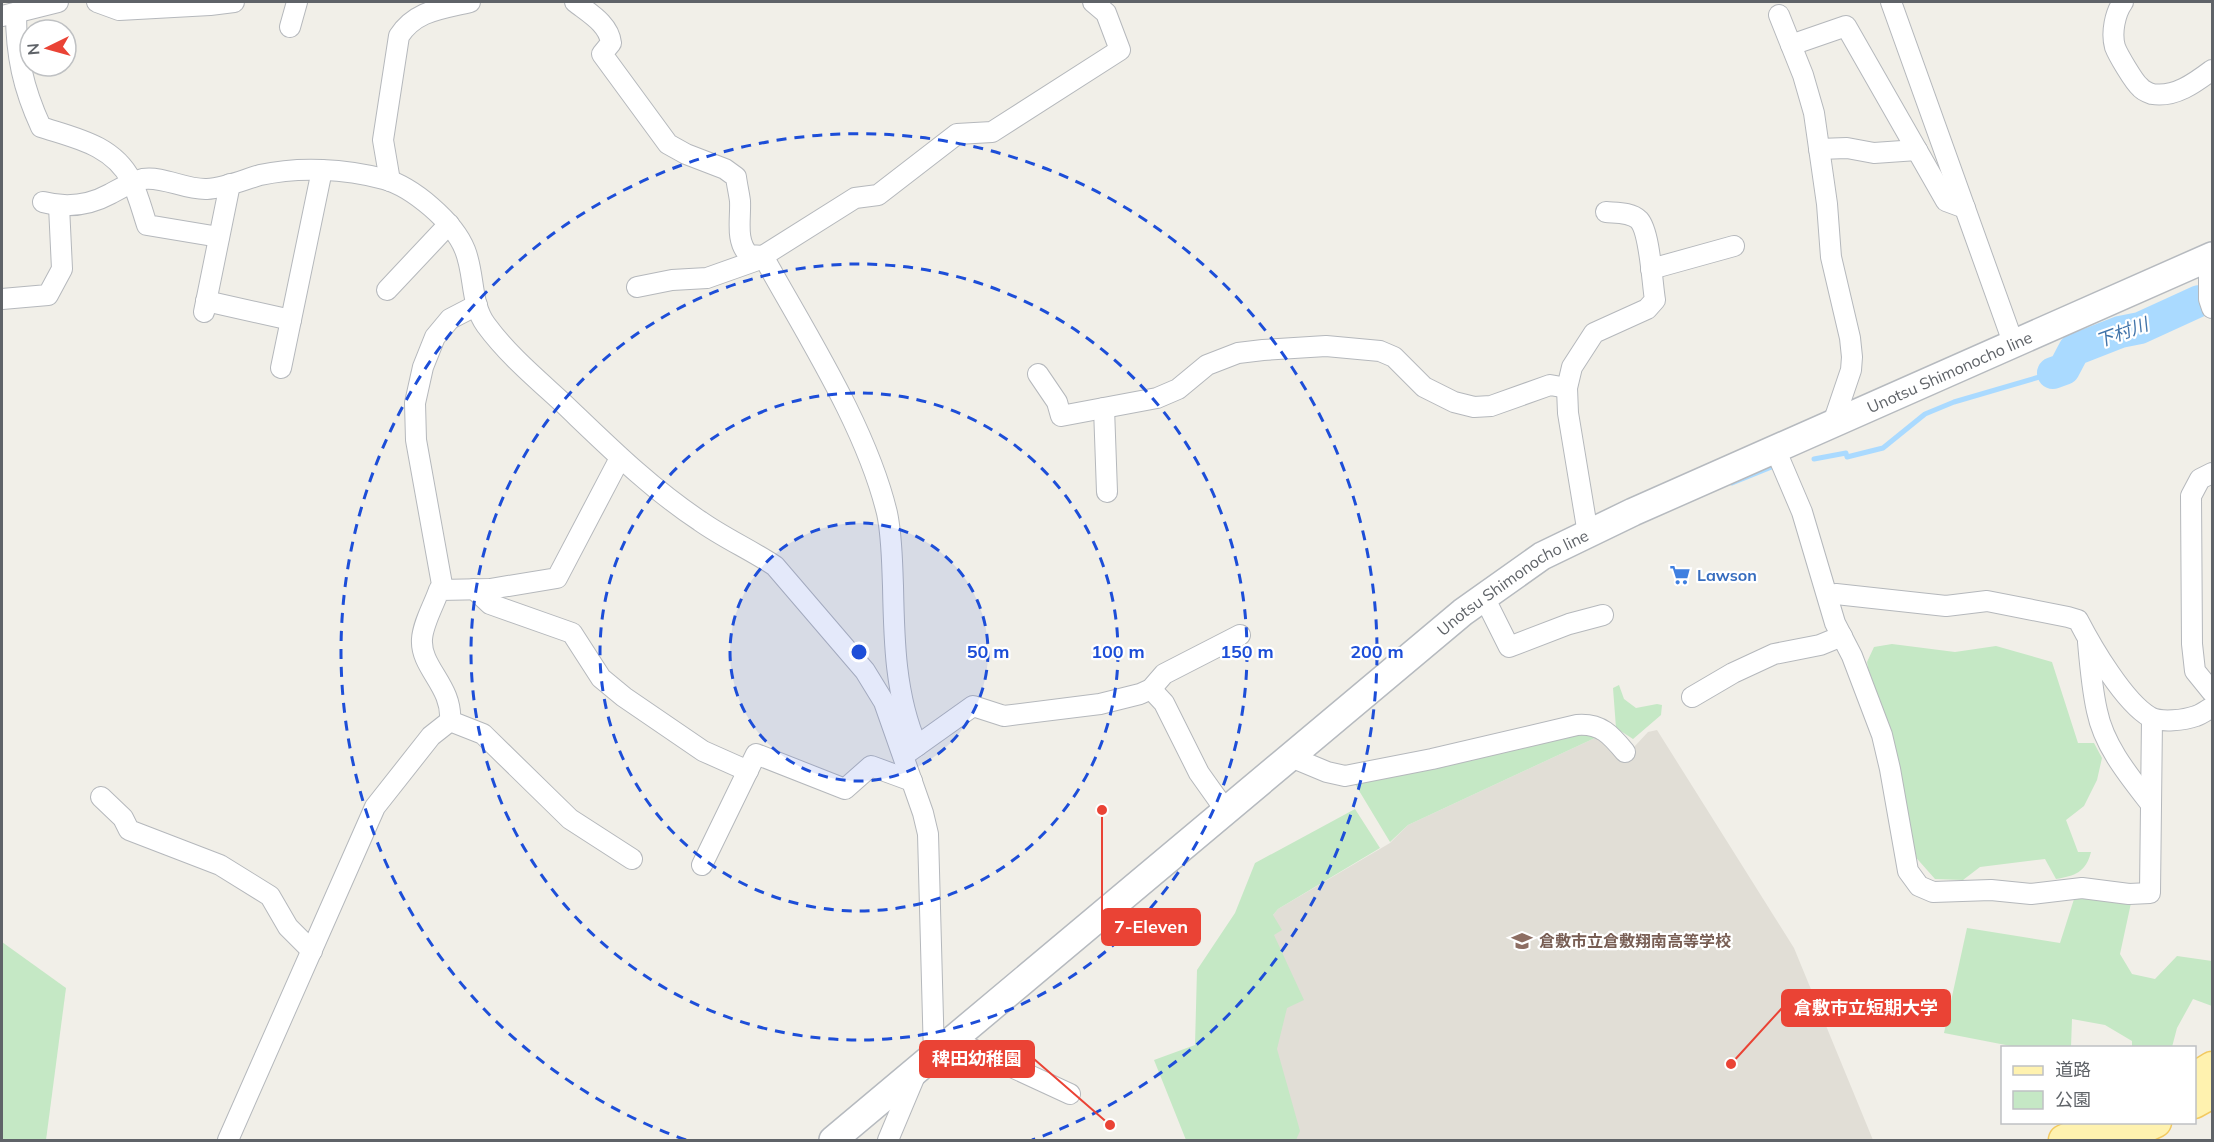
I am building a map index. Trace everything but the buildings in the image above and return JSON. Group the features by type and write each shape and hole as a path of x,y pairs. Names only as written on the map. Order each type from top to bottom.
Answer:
{"main road":[{"name":"Unotsu Shimonocho line","path":"833,1140 1463,612 1542,556 2211,257"},
{"path":"2196,1077 2212,1067"},
{"path":"2196,1102 2212,1093"},
{"path":"2064,1140 2100,1124"},
{"path":"2118,1140 2152,1124"}],"street":[{"path":"58,2 9,15 22,72 41,127 85,141 107,151 122,165 132,182 147,225 219,237"},
{"path":"97,2 120,10 234,2"},
{"path":"290,27 297,2"},
{"path":"390,181 383,140 399,36 411,11 421,14 470,2"},
{"path":"575,2 604,26 610,34 611,43 602,54 668,144 686,154 726,169 736,177 740,199 740,233 743,249 749,255 763,256"},
{"path":"637,287 672,280 720,275 763,256 855,198 878,195 957,134 992,132 1120,50 1106,13 1093,2"},
{"path":"1891,2 2014,345"},
{"path":"2123,2 2119,8 2114,31 2115,47 2140,87 2151,94 2168,93 2193,85 2212,70"},
{"path":"1779,15 1803,75 1814,113 1827,204 1831,257 1850,338 1851,370 1832,426"},
{"path":"1791,45 1846,26 1946,201 1965,208"},
{"path":"1819,149 1847,148 1874,153 1917,150"},
{"path":"2,299 48,295 62,269 51,204 76,206 94,201 132,182 146,179 195,189 209,189 262,175 322,170 348,172 390,181 415,195 449,224 465,250 477,305 485,323 507,350 620,458 675,503 702,523 776,566 865,671 910,751"},
{"path":"281,368 322,170"},
{"path":"230,184 205,307 291,320"},
{"path":"1588,534 1568,413 1567,388 1572,367 1594,333 1647,309 1655,300 1648,242 1639,220 1629,214 1606,212"},
{"path":"387,290 449,224"},
{"path":"1651,269 1734,246"},
{"path":"763,256 850,415 887,514 892,555 897,667 906,717 912,780 928,834 935,1055 888,1140"},
{"path":"2211,257 2209,299 2212,308"},
{"path":"443,590 416,440 415,404 423,367 435,337 450,319 477,305"},
{"path":"1038,374 1058,402 1061,416 1157,398 1178,389 1207,365 1238,353 1326,346 1380,351 1394,357 1424,387 1454,402 1474,406 1491,406 1550,385 1567,388"},
{"path":"1104,408 1107,492"},
{"path":"1776,451 1802,512 1836,623 1882,735 1908,871 1919,886 1933,892 1991,890 2031,894 2082,888 2129,894 2150,893 2152,718"},
{"path":"228,1140 375,807 431,736 450,721 451,710 445,690 423,653 422,638 439,590 490,589 556,578 620,458"},
{"path":"2212,473 2200,479 2191,496 2191,553 2192,644 2195,671 2212,692"},
{"path":"474,589 490,604 572,633 601,678 624,697 703,751 748,771"},
{"path":"1828,596 1836,594 1946,606 1988,601 2078,620 2113,679 2140,710 2152,718 2177,720 2198,716 2212,707"},
{"path":"1484,597 1509,647 1569,624 1603,615"},
{"path":"910,751 973,706 985,712 1004,716 1100,704 1140,694 1151,689 1164,674 1240,635"},
{"path":"1692,698 1733,673 1774,654 1820,645 1842,636"},
{"path":"2087,636 2097,713 2108,741 2150,803"},
{"path":"1151,689 1164,703 1199,773 1226,811"},
{"path":"450,721 483,734 570,819 632,859"},
{"path":"1291,757 1327,772 1345,776 1378,771 1588,724 1607,731 1625,752"},
{"path":"702,865 756,754 845,789 871,766 912,780"},
{"path":"101,796 123,818 129,830 220,865 270,896 288,927 312,951"},
{"path":"935,1055 1070,1094"}],"shaded area":[{"name":"倉敷市立倉敷翔南高等学校","path":"1657,730 1794,948 1873,1140 1272,1140 1273,915 1278,909 1390,843 1408,825 1597,737 1618,760 1648,732"}],"green space":[{"path":"1892,644 1955,652 1996,646 2052,662 2078,743 2094,743 2102,758 2097,780 2084,806 2066,820 2078,852 2091,852 2083,869 2056,879 2045,859 1980,867 1963,880 1935,879 1912,853 1867,662 1874,647"},
{"path":"1619,685 1624,699 1636,708 1662,705 1661,715 1633,739 1616,728 1613,688"},
{"path":"1589,731 1597,737 1408,825 1390,842 1355,784"},
{"path":"1355,809 1380,848 1278,909 1273,915 1282,930 1274,935 1304,1000 1287,1008 1277,1049 1300,1131 1296,1140 1186,1140 1154,1060 1195,1045 1197,970 1235,913 1255,863"},
{"path":"2075,896 2131,903 2120,954 2132,974 2155,979 2177,956 2212,961 2212,1006 2193,999 2177,1028 2172,1046 2132,1046 2132,1041 2105,1025 2072,1019 2071,1046 2011,1046 1944,1033 1967,928 2060,943"},
{"path":"2,942 66,988 46,1140 2,1140"}],"waterway":[{"name":"下村川","path":"2053,373 2064,369 2074,350 2120,332 2140,328 2199,301"},
{"path":"1814,459 1846,453 1847,457 1883,448 1925,414 1954,402 2053,373"},
{"path":"1732,483 1774,466"}],"place":[{"name":"Lawson","path":"1680,575"},
{"name":"7-Eleven","path":"1102,810"},
{"name":"倉敷市立倉敷翔南高等学校","path":"1522,941"},
{"name":"倉敷市立短期大学","path":"1731,1064"},
{"name":"稗田幼稚園","path":"1110,1125"}]}
